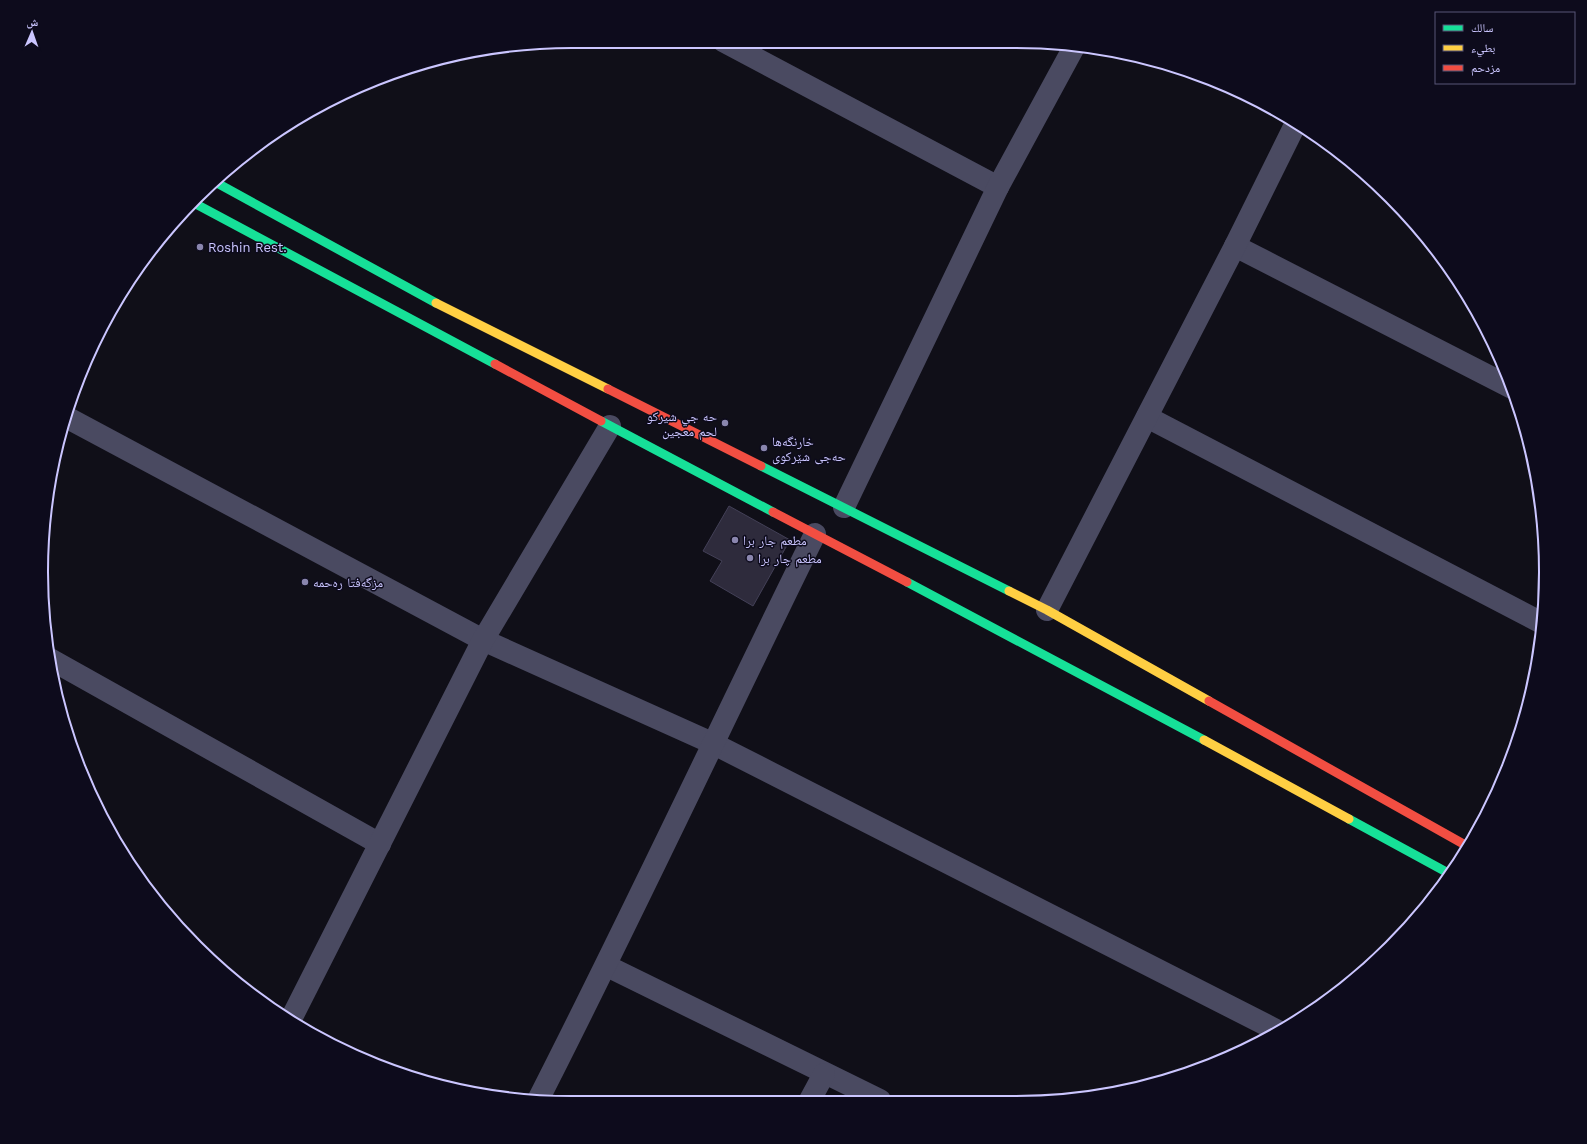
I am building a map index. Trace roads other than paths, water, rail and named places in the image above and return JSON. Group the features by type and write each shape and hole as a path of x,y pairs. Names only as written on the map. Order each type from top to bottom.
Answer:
{"main road":[{"path":"219,185 416,292 1047,610 1463,844"},
{"path":"198,205 610,426 1043,653 1445,871"}],"street":[{"path":"736,48 998,187"},
{"path":"844,508 998,187 1072,51"},
{"path":"1047,610 1235,246 1293,128"},
{"path":"1235,246 1504,384"},
{"path":"1147,417 1537,620"},
{"path":"71,420 483,640 712,743 1273,1028"},
{"path":"293,1015 483,640 610,426"},
{"path":"541,1095 607,966 712,743 815,534"},
{"path":"56,662 380,844"},
{"path":"607,966 871,1096"},
{"path":"812,1096 824,1074"}],"place":[{"name":"Roshin Rest.","path":"200,247"},
{"name":"حه جي شيركو لحم معجين","path":"725,423"},
{"name":"خارنگەها حەجى شێركوى","path":"764,448"},
{"name":"مطعم جار برا","path":"735,540"},
{"name":"مطعم چار برا","path":"750,558"},
{"name":"مزگەفتا رەحمە","path":"305,582"}]}
